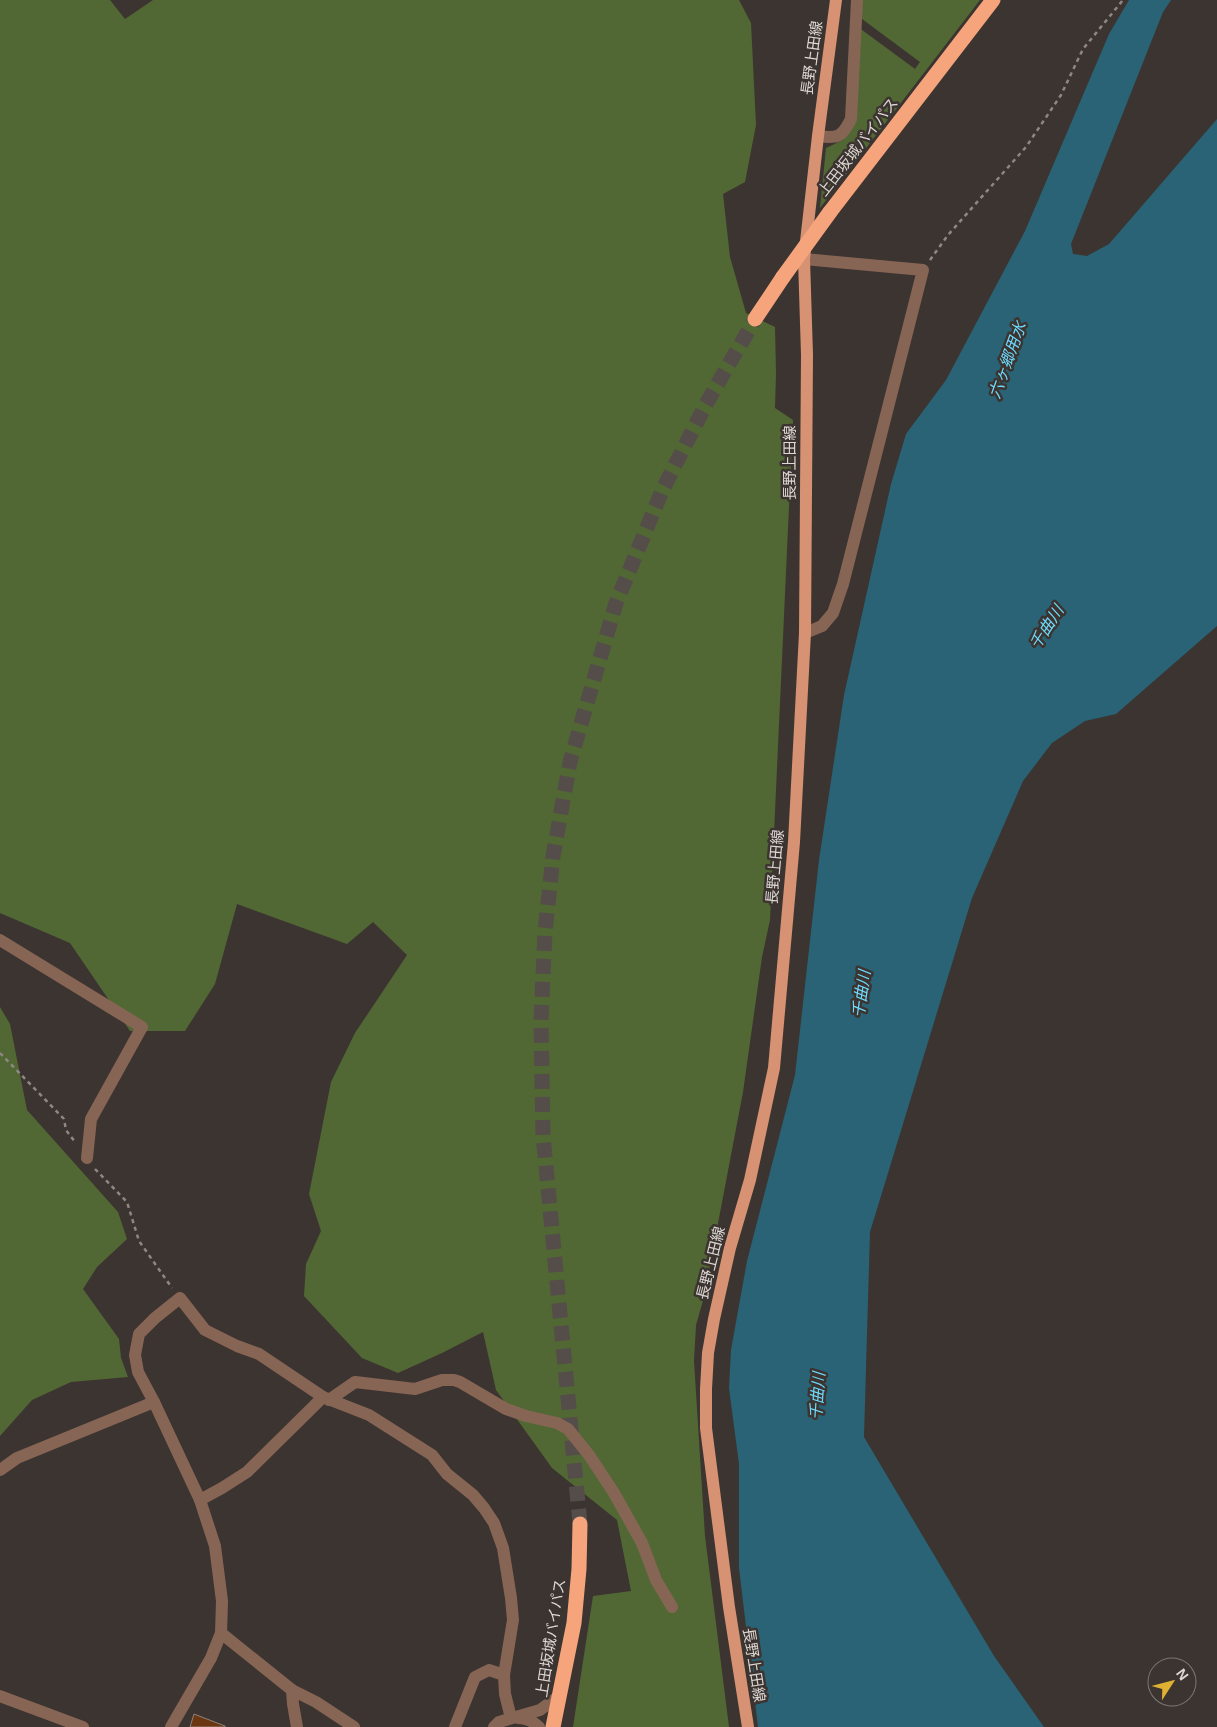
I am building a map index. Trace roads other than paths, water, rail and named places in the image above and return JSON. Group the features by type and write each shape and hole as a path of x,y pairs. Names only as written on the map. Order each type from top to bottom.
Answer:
{"highway":[{"name":"上田坂城バイパス","path":"755,319 830,212 993,0"},
{"name":"上田坂城バイパス","path":"553,1727 574,1623 579,1569 580,1524"}],"main road":[{"name":"長野上田線","path":"748,1727 729,1607 706,1428 706,1389 708,1353 714,1318 730,1248 750,1180 774,1068 794,842 805,633 807,355 804,259 836,0"}],"street":[{"path":"818,136 838,137 845,131 850,119 857,0"},
{"path":"804,259 923,270 843,584 833,613 822,626 805,633"},
{"path":"0,940 142,1027 91,1120 87,1158"},
{"path":"171,1727 211,1658 221,1633 222,1601 215,1546 200,1500 138,1372 135,1354 139,1334 180,1298 205,1330 237,1346 259,1354 326,1399 369,1415 432,1455 447,1474 473,1495 494,1523 503,1548 513,1620 504,1675 511,1718"},
{"path":"200,1500 247,1472 326,1399 355,1382 415,1389 447,1379 460,1382 506,1409 564,1426 575,1436 614,1493 642,1543 652,1571 663,1594 672,1607"},
{"path":"0,1470 17,1458 154,1402"},
{"path":"221,1633 292,1690 316,1702 354,1727"},
{"path":"455,1727 475,1677 489,1670 504,1675"},
{"path":"292,1690 297,1727"},
{"path":"0,1696 83,1727"},
{"path":"494,1727 499,1722 540,1710 559,1696"},
{"path":"511,1718 532,1720 538,1727"}],"water":[{"path":"1129,0 1171,0 1163,12 1071,244 1073,254 1087,256 1109,244 1217,119 1217,626 1116,714 1085,721 1052,743 1023,781 972,898 870,1232 864,1437 994,1656 1044,1727 758,1727 739,1568 739,1464 729,1388 731,1350 747,1261 795,1075 819,860 844,695 891,484 906,434 946,380 1025,231 1109,34"}],"tunnel":[{"path":"580,1524 543,1135 541,1020 545,932 553,856 570,762 616,603 662,491 706,404 755,319"}],"water label":[{"name":"六ヶ郷用水","path":"1007,360"},
{"name":"千曲川","path":"1046,627"},
{"name":"千曲川","path":"861,994"},
{"name":"千曲川","path":"817,1396"}]}
